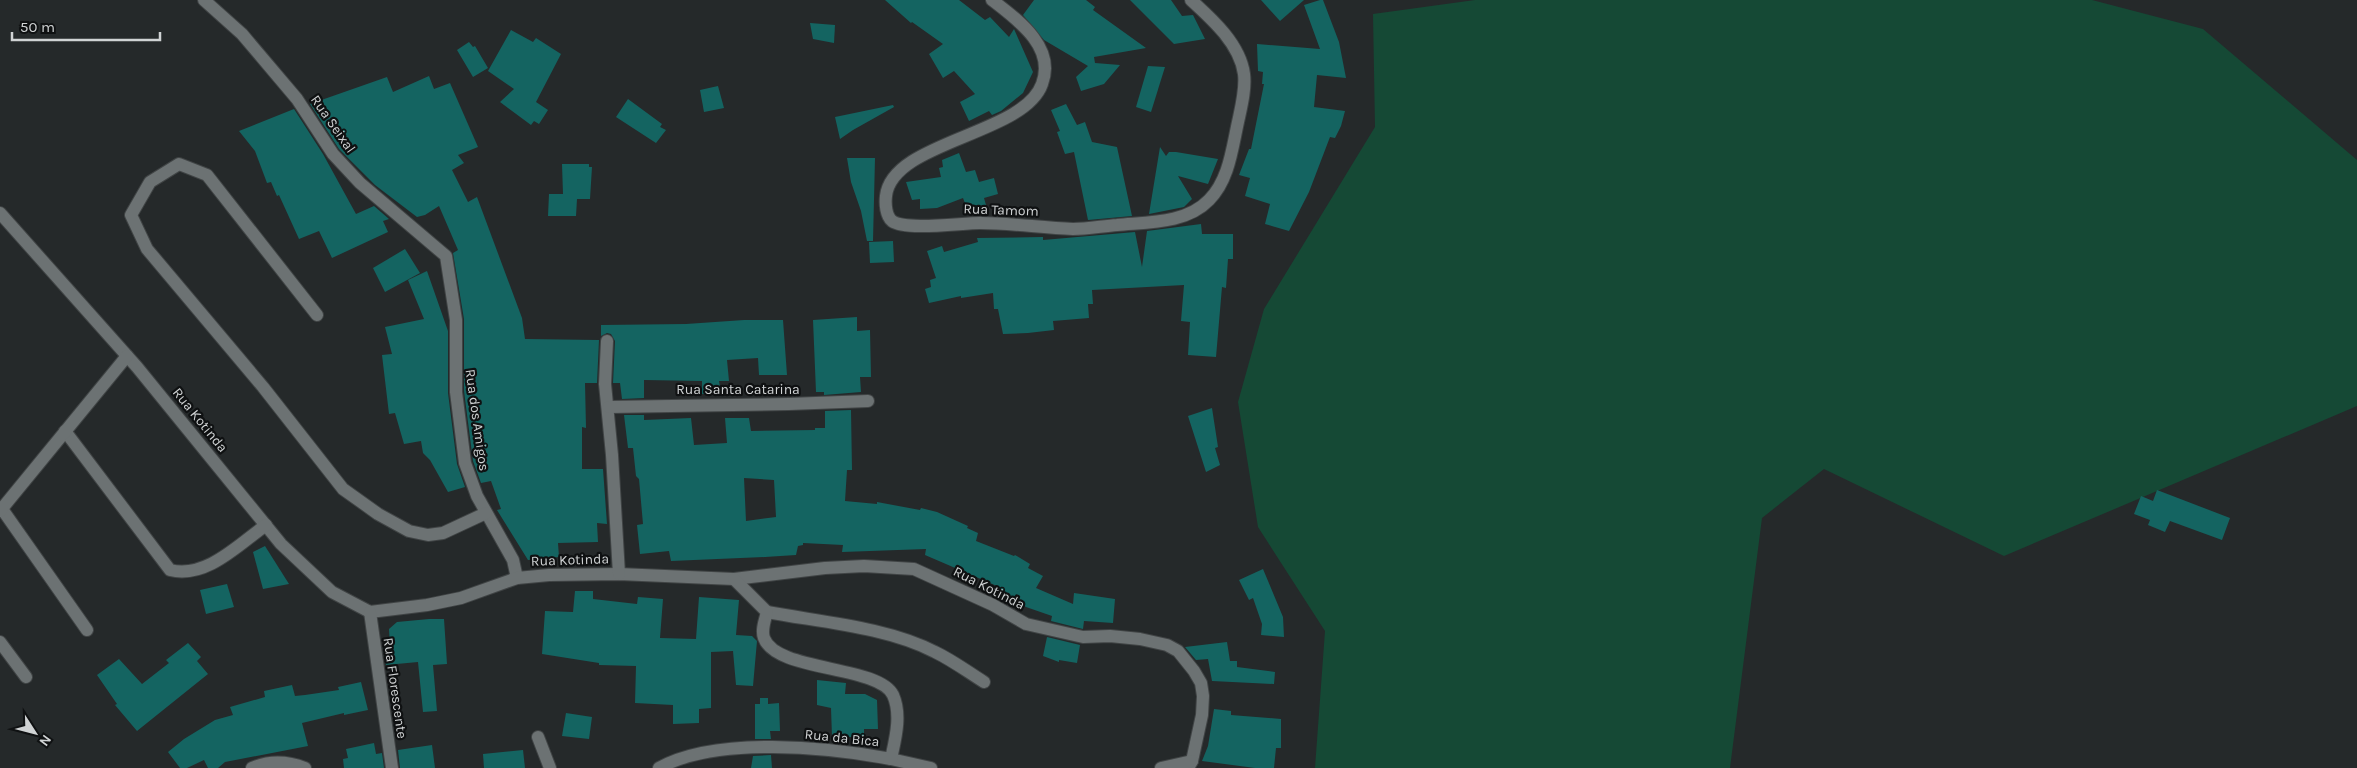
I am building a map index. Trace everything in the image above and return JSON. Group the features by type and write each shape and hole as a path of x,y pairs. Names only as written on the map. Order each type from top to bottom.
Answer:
{"street":[{"name":"Rua Seixal","path":"204,0 248,42 297,99 333,154 360,183 446,256"},
{"name":"Rua Tamom","path":"992,0 1016,19 1034,38 1044,55 1046,73 1040,91 1026,106 1019,110 918,157 903,169 886,194 887,213 890,220 896,223 916,226 982,222 1074,229 1169,220 1194,212 1210,200 1225,179 1241,108 1244,75 1236,53 1216,23 1191,0"},
{"path":"317,315 207,175 179,164 150,182 131,215 148,249 263,387 343,489 378,514 409,531 428,535 443,533 486,513"},
{"name":"Rua Kotinda","path":"0,213 127,356 281,544 332,592 370,612 427,605 461,598 517,578 619,574 734,579 825,568 864,566 914,569 993,605 1026,624 1083,637 1110,636 1167,645 1187,660 1201,683 1202,714 1190,765"},
{"name":"Rua dos Amigos","path":"446,256 456,320 455,374 464,454 469,477 486,513 506,544 513,560 517,578"},
{"path":"607,341 605,384 609,407 619,574"},
{"path":"87,630 1,510 127,356"},
{"name":"Rua Santa Catarina","path":"609,407 868,401"},
{"path":"65,431 170,570 184,574 213,564 266,525"},
{"path":"734,579 767,612 907,640 934,652 984,682"},
{"name":"Rua Florescente","path":"370,612 392,768"},
{"name":"Rua da Bica","path":"659,768 673,760 704,752 740,748 796,748 891,759 897,729 893,695 880,682 786,656 764,639 764,625 767,612"},
{"path":"0,642 26,677"},
{"path":"538,738 550,768"},
{"path":"891,759 931,768"},
{"path":"252,768 270,763 285,762 305,768"},
{"path":"1161,768 1190,765"}],"green space":[{"path":"1475,0 2092,0 2203,29 2357,160 2357,406 2004,556 1824,469 1762,518 1730,768 1315,768 1325,631 1258,527 1238,402 1264,309 1375,127 1373,14"}],"building":[{"path":"885,0 959,0 985,20 990,17 1009,37 1014,29 1033,72 1023,93 1001,111 992,115 989,111 969,121 960,102 975,94 954,71 943,78 929,54 943,44 911,23"},
{"path":"1034,0 1086,0 1095,7 1093,10 1146,48 1094,57 1095,63 1120,65 1104,84 1081,91 1076,77 1088,66 1044,40 1023,15"},
{"path":"1130,0 1171,0 1182,16 1193,15 1205,39 1174,44"},
{"path":"1261,0 1304,0 1280,21"},
{"path":"1323,0 1339,42 1346,78 1317,75 1314,107 1345,111 1341,126 1335,138 1330,137 1309,192 1289,231 1265,224 1270,204 1245,196 1250,178 1239,175 1249,149 1251,149 1264,84 1262,84 1263,72 1258,71 1257,44 1320,49 1304,5"},
{"path":"810,23 835,25 834,43 813,39"},
{"path":"511,30 533,42 536,38 561,54 536,102 548,110 539,124 534,121 531,125 500,102 514,89 488,71"},
{"path":"469,42 473,47 475,46 488,68 473,77 457,50"},
{"path":"1148,66 1165,67 1151,112 1136,107"},
{"path":"429,76 434,89 450,83 478,147 458,155 464,163 452,170 468,202 477,197 522,318 525,339 599,340 597,383 585,383 586,428 582,427 582,469 603,469 607,524 597,523 598,542 558,543 559,557 528,560 497,510 501,509 491,481 481,483 473,461 464,391 464,319 453,253 458,250 439,206 425,215 417,217 375,185 339,149 310,104 387,77 393,92"},
{"path":"718,86 724,108 704,112 700,90"},
{"path":"628,99 662,124 660,127 666,130 656,143 616,117"},
{"path":"1066,104 1077,125 1085,122 1092,142 1117,147 1132,216 1088,220 1074,152 1065,154 1057,132 1060,131 1051,110"},
{"path":"893,105 894,107 840,139 835,117"},
{"path":"294,109 323,154 356,214 374,206 389,219 383,221 388,232 332,258 319,231 299,239 279,195 277,196 271,182 267,183 255,151 239,131"},
{"path":"1160,147 1166,156 1169,152 1176,152 1218,159 1208,184 1178,176 1192,199 1184,207 1149,214"},
{"path":"959,153 966,172 975,170 979,182 994,178 998,194 984,198 986,205 968,211 963,198 937,208 920,209 920,199 912,200 906,182 941,177 939,168 943,167 942,160"},
{"path":"847,158 875,158 873,241 867,241 861,211 851,182"},
{"path":"562,164 589,164 589,167 592,167 590,199 577,199 576,216 548,216 549,194 563,194"},
{"path":"1201,224 1202,234 1233,234 1233,259 1228,259 1226,288 1222,287 1216,357 1188,355 1190,322 1181,321 1184,285 1092,290 1093,304 1088,304 1089,318 1053,321 1054,330 1003,334 998,309 994,309 993,293 961,298 961,296 929,303 925,289 931,287 930,280 936,278 927,251 942,246 944,252 978,242 977,238 1043,237 1043,240 1135,232 1142,267 1147,231"},
{"path":"893,241 894,262 870,263 869,242"},
{"path":"405,249 420,273 385,292 373,268"},
{"path":"427,271 448,331 448,393 457,464 465,487 448,492 430,460 423,453 421,441 404,444 395,413 389,414 382,355 392,354 385,327 424,319 408,280"},
{"path":"857,317 857,331 870,330 871,377 860,377 861,392 824,395 824,392 816,392 813,320"},
{"path":"744,320 783,320 787,375 759,375 758,358 727,360 729,381 719,381 721,394 702,394 702,381 644,380 644,398 622,399 620,383 613,383 615,341 611,334 607,333 601,336 601,325 686,324"},
{"path":"1212,408 1218,447 1215,448 1220,465 1206,472 1188,416"},
{"path":"851,410 852,470 847,470 845,501 877,504 877,502 920,510 921,508 937,512 968,526 967,528 978,533 976,541 1015,555 1030,564 1028,568 1043,576 1036,588 1073,604 1074,593 1115,599 1113,623 1084,621 1083,629 1051,621 1052,616 1026,607 995,589 997,586 925,555 926,549 842,552 843,545 803,543 803,545 798,546 796,555 671,561 669,551 640,554 637,525 643,524 639,479 636,476 633,448 628,448 624,415 644,415 644,420 691,418 694,445 727,443 725,418 749,418 751,431 815,430 815,428 825,428 825,411","holes":["744,478 774,480 776,517 746,521"]},
{"path":"2157,490 2230,518 2222,540 2170,521 2165,532 2148,525 2150,520 2134,514 2141,496 2153,501"},
{"path":"265,546 289,584 263,589 253,552"},
{"path":"1263,569 1283,617 1284,637 1261,635 1262,624 1253,598 1249,600 1239,580"},
{"path":"227,584 234,607 206,614 200,590"},
{"path":"575,591 593,591 593,599 637,604 638,597 663,599 660,638 696,639 699,597 739,600 736,635 752,636 757,641 753,686 736,685 733,651 711,652 711,708 699,709 699,723 673,724 673,705 635,703 636,666 599,665 599,663 542,654 545,611 573,612"},
{"path":"444,619 447,664 433,665 437,711 423,712 418,662 386,665 383,648 390,647 389,629 397,622"},
{"path":"1047,637 1080,645 1077,663 1059,660 1059,662 1043,656"},
{"path":"1227,642 1230,661 1237,661 1237,667 1275,672 1274,684 1212,681 1208,659 1196,660 1185,647"},
{"path":"188,643 201,657 197,661 208,674 137,731 115,705 117,704 97,675 119,659 142,684 169,663 166,660"},
{"path":"817,680 846,683 845,694 865,694 877,700 878,729 864,729 864,737 832,737 831,708 817,705"},
{"path":"361,682 368,710 344,715 344,713 302,723 308,746 225,762 218,768 208,768 204,760 187,768 180,768 168,752 184,739 215,720 233,715 230,707 265,697 264,691 292,685 295,696 339,690 338,687"},
{"path":"760,698 768,698 768,704 779,703 780,731 770,731 771,739 755,739 755,704 760,704"},
{"path":"1214,709 1231,711 1231,715 1281,719 1281,748 1276,748 1274,768 1255,768 1202,761 1208,746"},
{"path":"566,713 592,717 589,739 562,736"},
{"path":"374,743 376,754 382,753 384,768 344,768 343,759 348,758 346,749"},
{"path":"432,745 435,768 400,768 398,750"},
{"path":"523,750 525,768 484,768 483,754"},
{"path":"771,755 772,768 751,768 753,756"}]}
